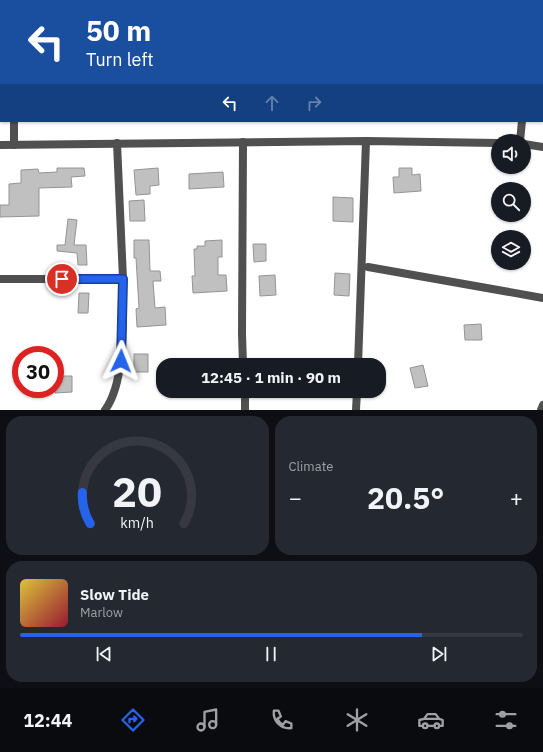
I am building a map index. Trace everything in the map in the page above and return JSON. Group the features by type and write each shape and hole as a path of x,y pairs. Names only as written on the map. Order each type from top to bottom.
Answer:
{"street":[{"path":"14,122 14,145"},
{"path":"521,134 522,122"},
{"path":"0,145 243,142 491,143"},
{"path":"243,142 243,358"},
{"path":"358,358 366,142"},
{"path":"105,410 114,395 121,361 123,279 117,143"},
{"path":"531,145 543,147"},
{"path":"368,267 543,298"},
{"path":"0,279 123,279"},
{"path":"244,398 245,410"},
{"path":"356,410 357,398"},
{"path":"541,410 543,405"}],"building":[{"path":"57,168 84,168 85,176 71,177 72,187 39,188 39,216 0,217 0,205 9,205 9,184 21,183 21,170 38,169 39,173 57,172"},
{"path":"158,168 159,185 150,186 150,194 136,195 134,170"},
{"path":"399,168 412,168 412,175 420,174 421,191 394,193 393,177 399,177"},
{"path":"223,172 224,187 189,189 189,174"},
{"path":"333,197 353,198 353,222 333,221"},
{"path":"144,200 145,221 130,221 129,201"},
{"path":"68,219 77,220 74,245 86,245 87,265 78,265 77,253 57,251 57,245 65,245"},
{"path":"134,240 149,240 150,271 160,271 161,281 153,281 155,308 165,307 166,325 137,327 136,309 139,308 136,258 134,258"},
{"path":"222,240 222,257 218,257 218,275 226,275 227,291 193,293 192,276 195,276 194,249 197,249 197,246 205,246 205,241"},
{"path":"253,244 266,244 266,261 254,262"},
{"path":"335,273 350,274 349,296 334,295"},
{"path":"275,275 276,295 260,296 259,276"},
{"path":"79,293 89,293 88,313 78,313"},
{"path":"481,324 482,340 465,340 464,325"},
{"path":"134,354 148,354 148,372 134,372"},
{"path":"423,365 428,386 415,388 410,368"},
{"path":"64,376 72,376 72,392 64,392"}],"route":[{"path":"62,279 123,279 121,361"}]}
